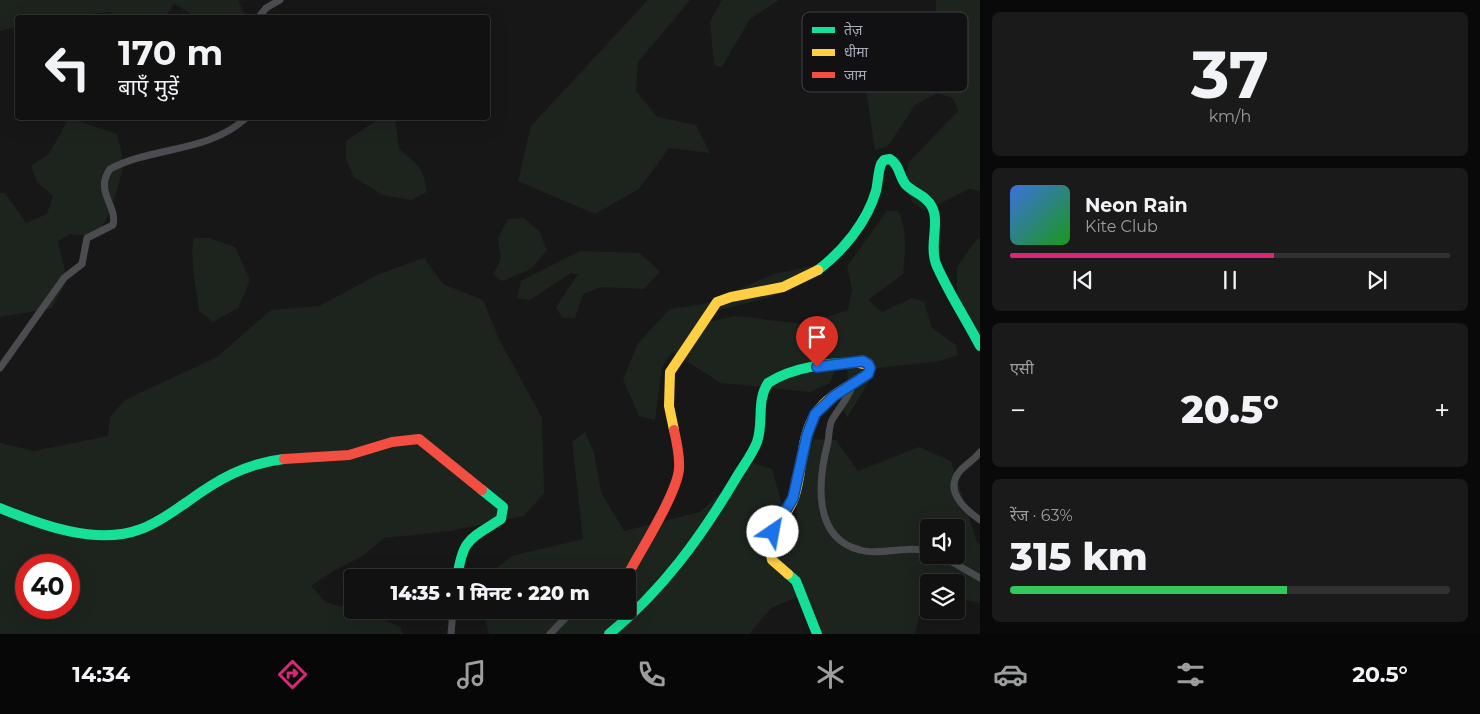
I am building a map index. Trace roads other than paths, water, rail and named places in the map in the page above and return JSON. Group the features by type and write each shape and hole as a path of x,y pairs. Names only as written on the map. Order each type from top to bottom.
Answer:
{"street":[{"path":"260,15 266,8 280,0"},
{"path":"0,368 59,284 82,264 87,238 113,225 114,220 106,198 104,184 110,169 215,138 243,120"},
{"path":"631,569 671,494 679,471 679,451 671,415 668,380 675,362 717,302 726,298 782,289 795,284 846,244 876,191 880,166 884,160 890,159 895,162 905,184 928,201 933,208 935,222 932,242 936,263 980,346"},
{"path":"610,634 649,598 715,513 757,441 761,420 762,396 768,382 776,377 817,367 851,362 866,362 870,368 869,373 830,399 815,414 807,435 793,498 773,532 770,542 772,560 790,574 799,587 806,612 817,634"},
{"path":"853,383 846,402 831,424 822,477 824,518 830,530 841,542 862,551 910,548 920,550"},
{"path":"0,508 39,523 58,527 121,534 138,532 156,523 210,486 247,466 282,458 339,456 401,440 419,439 503,507 502,519 466,541 461,551 458,569"},
{"path":"980,452 960,471 955,483 958,501 980,520"},
{"path":"956,564 980,578"},
{"path":"451,634 452,619"},
{"path":"550,634 565,619"}]}
